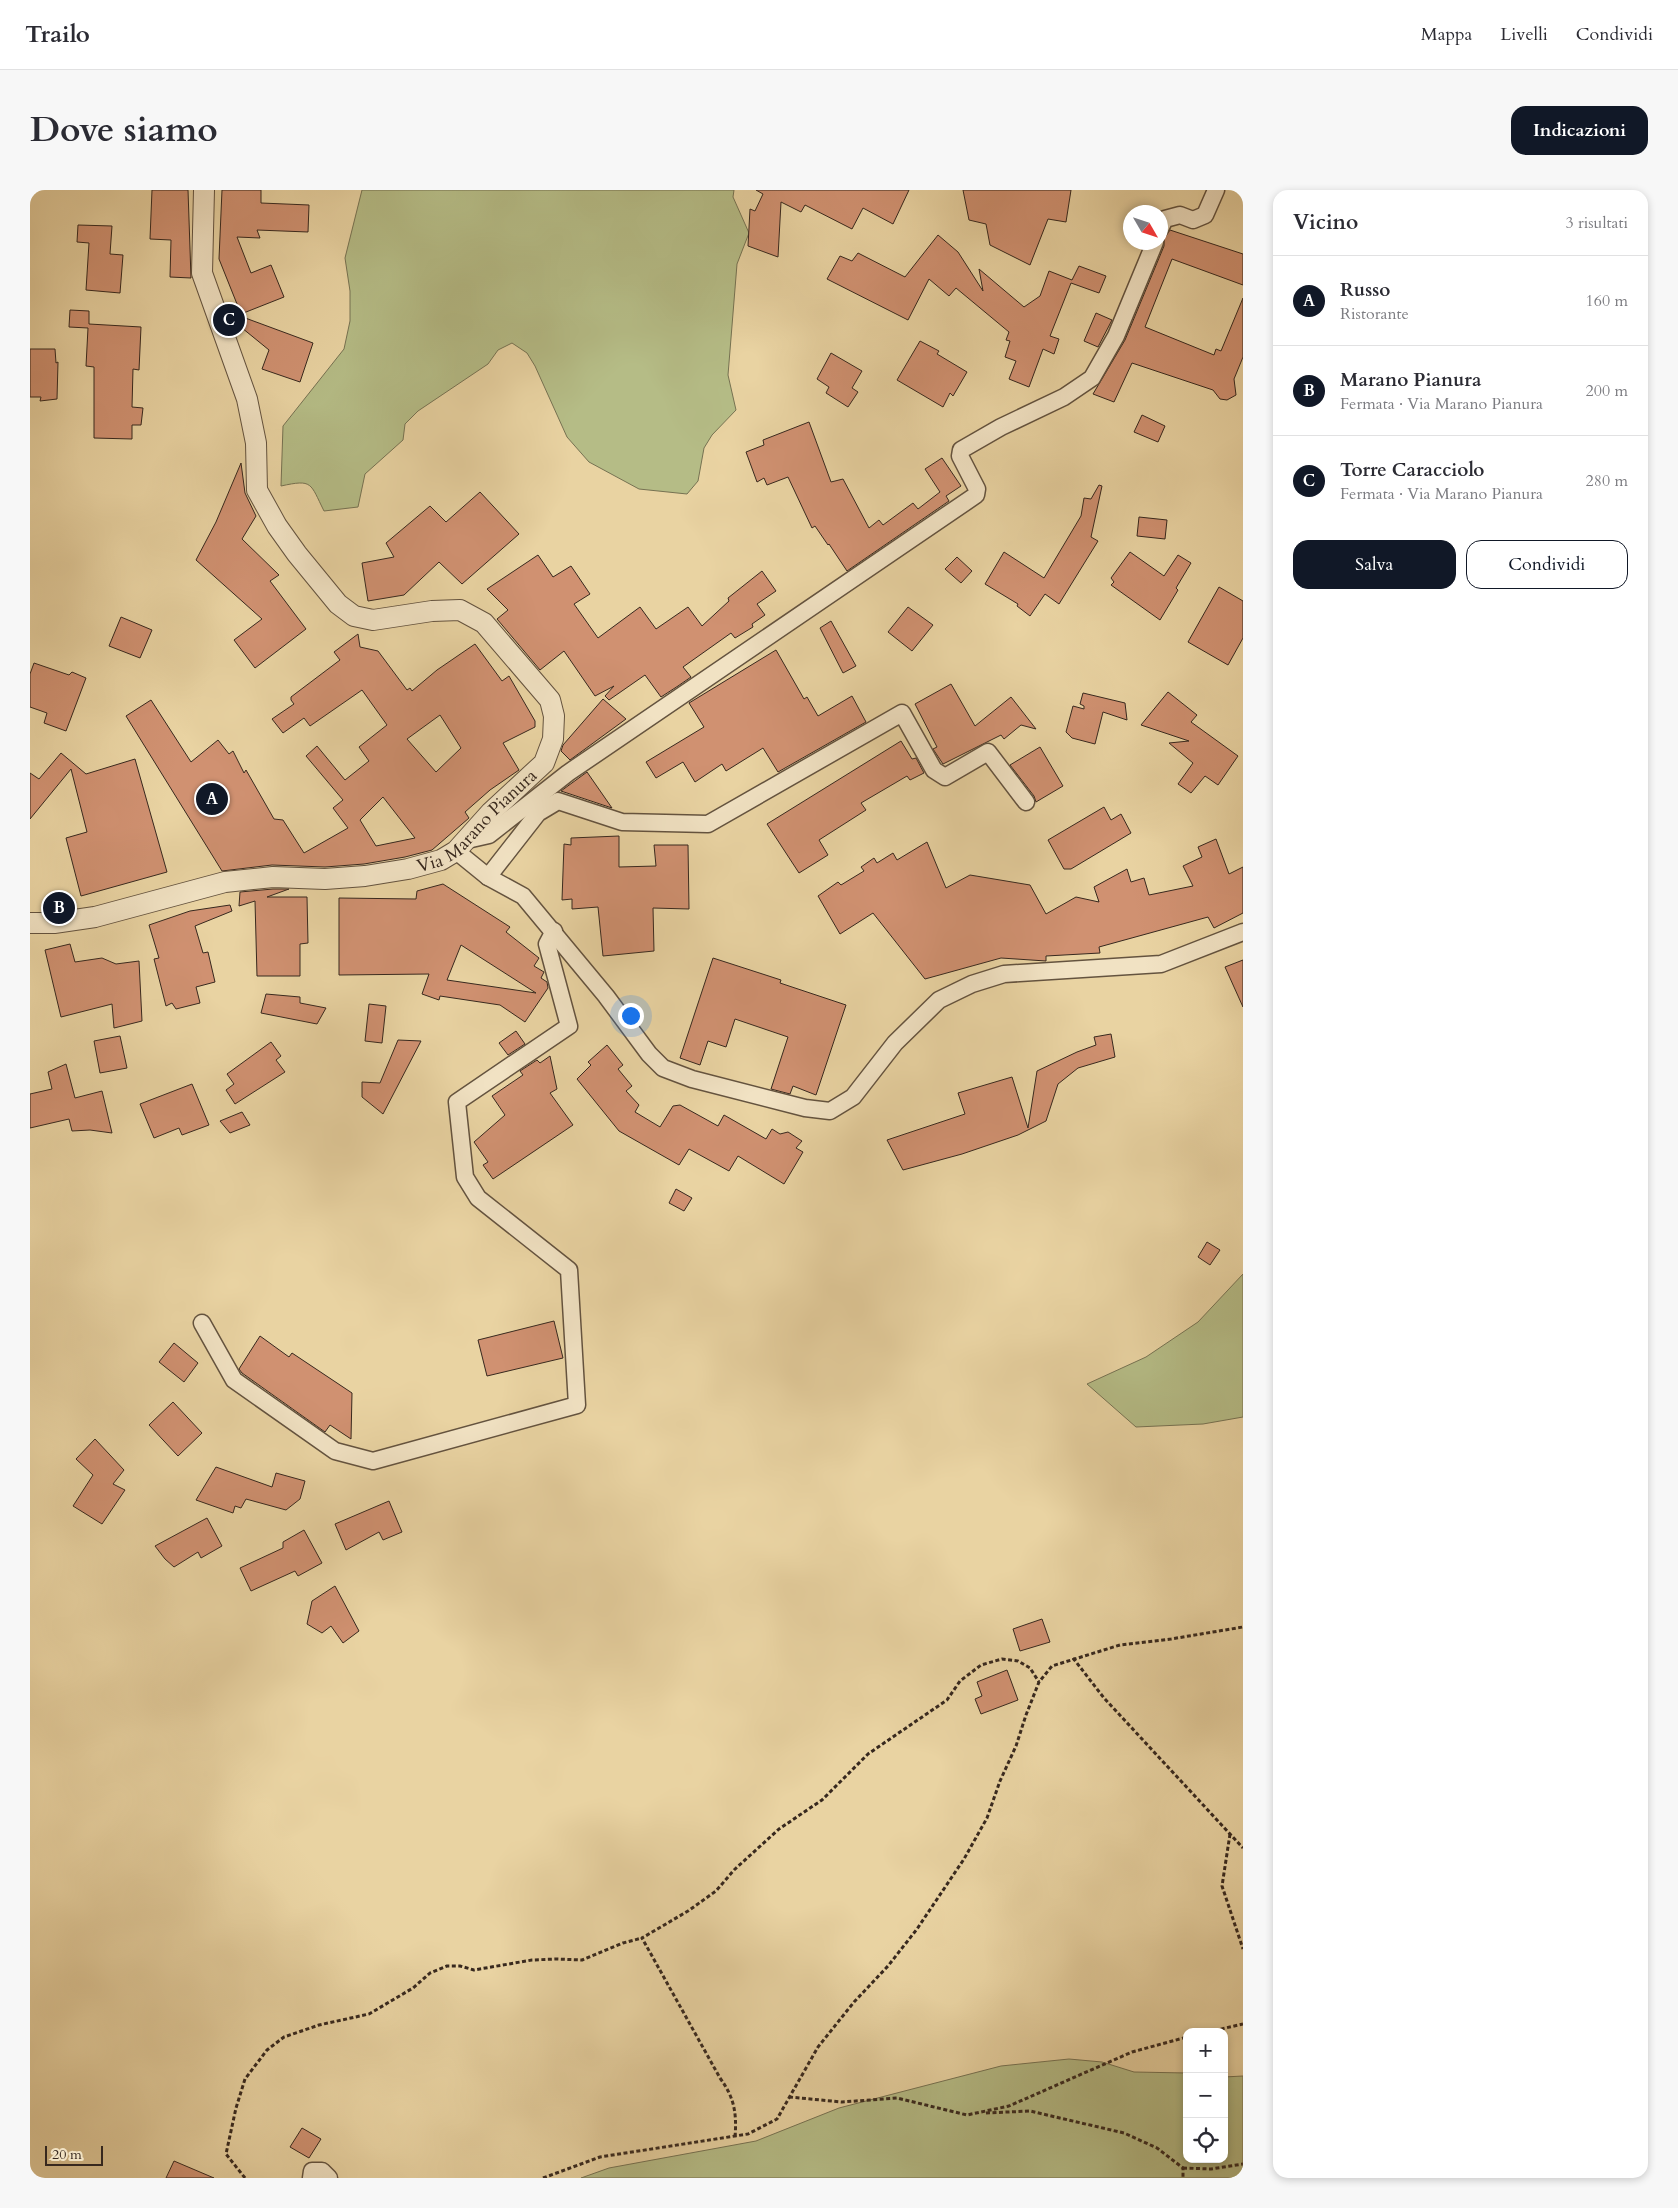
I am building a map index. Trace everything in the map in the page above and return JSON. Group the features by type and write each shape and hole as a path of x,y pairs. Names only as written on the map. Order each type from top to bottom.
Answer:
{"street":[{"name":"Via Marano Pianura","path":"30,923 54,924 95,917 225,882 273,877 325,879 365,876 408,869 441,860 462,846 491,812 544,763 553,739 554,716 550,700 484,623 460,610 432,611 373,620 354,616 338,604 277,526 257,490 256,443 247,399 202,273 204,190"},
{"path":"1168,218 1180,215 1193,220 1205,215 1216,190"},
{"path":"1152,250 1116,336 1092,378 1064,397 1001,427 961,450 960,456 977,489 976,495 568,773 489,835 462,846 488,877 523,896 554,931 663,1068 701,1082 806,1108 830,1111 853,1097 895,1043 939,1000 972,984 1004,974 1161,964 1243,932"},
{"path":"488,877 538,813 558,801 622,822 708,824 902,713 934,770 944,777 988,752 1026,802"},
{"path":"202,1323 234,1380 335,1451 373,1461 577,1406 569,1270 478,1198 465,1177 456,1102 569,1026 547,944 554,931"},
{"path":"311,2178 312,2171 322,2171 329,2178"}],"path":[{"path":"543,2178 600,2157 748,2134 777,2119 818,2047 854,2002 888,1966 917,1929 964,1859 987,1818 1039,1682 1052,1666 1120,1645 1171,1640 1243,1627"},
{"path":"1073,1658 1104,1698 1243,1848"},
{"path":"244,2178 226,2154 236,2108 245,2079 267,2050 284,2037 369,2014 413,1988 430,1973 447,1966 460,1966 474,1970 532,1960 582,1960 623,1943 642,1938 688,1911 716,1891 734,1870 779,1829 822,1800 868,1754 947,1700 960,1681 981,1665 1002,1659 1018,1661 1030,1668 1039,1682"},
{"path":"1230,1833 1222,1886 1243,1950"},
{"path":"642,1938 730,2093 735,2114 736,2137"},
{"path":"1226,2028 1243,2024"},
{"path":"790,2097 842,2102 897,2098 967,2115 1009,2106 1132,2052 1183,2038"},
{"path":"979,2113 1030,2111 1124,2133 1157,2148 1183,2168 1211,2169 1243,2164"},
{"path":"1183,2168 1183,2178"}],"green space":[{"path":"362,190 734,190 733,197 749,233 737,264 728,375 736,410 712,435 704,448 698,481 687,494 639,489 589,462 567,437 535,366 527,353 512,343 498,350 488,364 418,411 405,424 403,440 365,474 358,507 324,511 316,494 309,485 299,483 281,486 283,426 344,349 350,321 350,291 345,258"},
{"path":"1243,1274 1243,1417 1203,1424 1136,1427 1087,1384 1146,1357 1198,1322"},
{"path":"1069,2059 1102,2062 1134,2072 1183,2073 1183,2163 1228,2163 1228,2077 1243,2076 1243,2178 581,2178 609,2168 756,2141 839,2108 1001,2066"}],"building":[{"path":"152,190 188,190 191,278 170,277 171,240 150,239"},
{"path":"222,190 261,190 261,203 309,205 308,232 257,230 260,238 237,237 251,273 271,265 284,297 241,314 219,259"},
{"path":"756,190 909,190 893,224 863,208 852,229 805,205 801,212 781,202 778,257 748,246 750,209 755,211 763,194"},
{"path":"963,190 1071,190 1066,222 1048,219 1030,265 990,245 986,224 969,220"},
{"path":"78,225 112,226 110,254 123,255 120,293 86,290 89,243 77,242"},
{"path":"1170,230 1243,254 1243,285 1172,259 1145,327 1214,355 1216,349 1221,351 1243,298 1243,357 1234,379 1236,395 1227,400 1220,399 1213,390 1132,363 1114,402 1093,394 1125,340 1162,250 1168,250 1168,233"},
{"path":"938,235 958,252 983,291 979,269 1024,307 1040,296 1049,271 1072,280 1079,266 1106,276 1099,293 1071,283 1050,336 1059,339 1054,354 1043,349 1029,387 1009,379 1016,361 1005,357 1010,341 1006,340 1009,332 956,288 949,296 929,279 908,320 827,279 840,256 852,261 858,253 905,277"},
{"path":"70,310 89,311 89,324 141,327 139,370 133,369 132,407 143,408 141,425 132,425 132,439 94,438 94,367 86,366 88,328 69,327"},
{"path":"229,312 313,343 300,382 262,369 269,350 231,319"},
{"path":"1096,313 1112,320 1098,347 1084,341"},
{"path":"920,341 939,351 937,354 967,372 953,396 950,393 943,407 897,380"},
{"path":"30,349 55,349 56,363 58,362 57,399 40,401 41,397 30,397"},
{"path":"831,353 862,371 852,388 858,392 848,407 826,393 829,387 817,379"},
{"path":"1142,415 1165,426 1158,442 1134,432"},
{"path":"809,422 831,482 843,479 869,528 879,520 883,525 913,503 918,509 940,492 925,469 942,458 961,486 946,496 949,501 847,571 815,526 812,528 788,477 767,485 764,478 757,482 746,452 764,445 763,440"},
{"path":"241,463 245,493 256,516 242,539 279,575 270,581 306,629 255,668 234,640 262,619 196,560 216,522"},
{"path":"1099,485 1102,486 1091,537 1098,541 1059,604 1045,594 1030,616 1017,606 1018,604 985,584 1004,552 1044,578 1081,516 1084,498 1091,499"},
{"path":"480,492 519,534 462,584 439,562 404,595 368,601 362,563 394,557 386,543 430,506 446,522"},
{"path":"1139,517 1167,520 1165,539 1137,536"},
{"path":"1130,552 1164,576 1178,555 1191,563 1160,620 1111,585 1114,582 1111,578"},
{"path":"538,555 553,577 571,566 590,594 574,604 598,638 640,607 656,629 688,607 702,626 729,601 728,598 762,571 776,591 757,604 765,615 752,624 753,627 735,638 731,633 683,667 691,677 678,686 661,697 645,675 609,700 605,696 614,686 595,696 564,651 540,670 497,619 508,610 487,589"},
{"path":"957,557 972,571 961,583 945,569"},
{"path":"1219,587 1243,601 1243,638 1228,665 1188,642"},
{"path":"908,607 933,625 912,651 888,632"},
{"path":"121,617 152,630 140,658 109,646"},
{"path":"831,621 856,666 843,673 820,628"},
{"path":"358,634 360,647 378,651 407,690 410,688 412,691 437,670 475,644 502,681 509,676 535,721 535,727 503,743 519,770 490,790 465,812 469,818 432,850 364,864 325,867 272,865 222,871 126,716 151,700 191,762 218,740 229,754 233,751 244,773 246,770 274,819 283,820 304,853 348,828 333,808 343,800 306,756 317,746 345,780 369,761 359,747 387,725 362,690 310,726 304,718 283,733 272,719 294,704 291,697 340,660 334,652","holes":["440,715 461,748 436,772 407,739","383,797 415,838 376,846 360,820"]},
{"path":"776,650 804,699 807,697 818,716 852,696 866,722 778,772 763,748 726,771 722,764 695,782 683,762 656,778 646,762 704,727 689,703"},
{"path":"34,663 69,675 72,672 86,678 66,731 44,723 47,713 30,707 30,674"},
{"path":"951,684 975,726 1011,697 1036,729 1021,725 1004,739 1001,735 943,764 933,749 937,747 915,704"},
{"path":"1168,692 1197,715 1191,722 1238,756 1218,785 1205,776 1191,793 1178,784 1193,763 1169,743 1189,741 1141,725"},
{"path":"1083,693 1125,703 1127,720 1103,712 1095,744 1072,738 1066,732 1073,706 1084,709 1084,706 1080,704"},
{"path":"603,699 626,719 570,760 561,751 563,745"},
{"path":"901,741 912,759 916,758 924,773 910,780 907,776 861,803 866,810 819,840 828,855 799,873 767,824"},
{"path":"1040,747 1063,786 1036,802 1034,796 1010,765"},
{"path":"61,753 86,774 135,759 167,872 81,896 66,838 87,832 71,769 30,819 30,773 39,779"},
{"path":"587,772 612,808 561,791"},
{"path":"1104,807 1111,820 1121,814 1131,833 1071,869 1064,869 1048,840"},
{"path":"619,836 619,867 656,866 654,845 688,845 689,909 653,908 654,951 603,956 598,907 572,909 572,899 562,900 564,844 571,845 571,838"},
{"path":"1216,839 1229,874 1243,867 1243,913 1214,928 1208,917 1099,947 1100,953 1046,956 1046,961 1001,958 925,979 873,913 840,934 818,896 838,882 841,885 864,871 861,867 874,858 877,863 893,853 897,860 927,842 946,888 970,875 1030,885 1046,914 1076,897 1099,902 1094,887 1127,869 1131,882 1144,878 1149,895 1193,886 1183,866 1202,857 1198,847"},
{"path":"443,884 510,927 506,932 539,958 534,966 544,972 541,978 547,982 548,988 525,1022 500,1005 440,996 439,1000 422,994 429,974 339,975 339,898 416,899 417,891","holes":["461,945 536,993 447,980"]},
{"path":"289,889 267,897 307,897 308,943 300,944 300,976 257,976 255,901 239,906 240,892"},
{"path":"230,905 232,911 195,926 203,953 208,952 215,982 196,987 200,1003 176,1009 172,1003 166,1006 154,959 159,958 149,925 190,911"},
{"path":"70,944 75,962 102,958 116,964 139,961 142,1021 114,1028 112,1004 61,1017 45,950"},
{"path":"713,958 781,980 780,983 846,1005 816,1095 793,1086 790,1094 771,1089 788,1037 735,1019 726,1047 708,1041 700,1065 680,1058"},
{"path":"1243,960 1243,1007 1225,967"},
{"path":"266,994 300,997 300,1003 326,1008 317,1024 261,1013"},
{"path":"369,1004 386,1006 382,1043 365,1041"},
{"path":"516,1031 525,1044 508,1055 499,1043"},
{"path":"1111,1034 1115,1057 1078,1068 1058,1084 1046,1121 1018,1135 962,1154 903,1170 887,1140 965,1114 958,1093 1012,1077 1028,1128 1037,1071 1096,1045 1094,1037"},
{"path":"120,1036 127,1068 100,1073 94,1041"},
{"path":"398,1040 421,1041 383,1114 362,1097 362,1082 380,1083"},
{"path":"271,1042 281,1056 276,1060 285,1072 235,1104 226,1090 234,1084 227,1074"},
{"path":"607,1045 623,1065 618,1069 632,1086 626,1091 639,1105 635,1112 660,1127 673,1106 680,1105 718,1126 724,1115 766,1139 772,1129 780,1134 788,1132 802,1141 796,1148 803,1152 784,1184 738,1156 729,1171 689,1149 679,1165 619,1131 577,1079 591,1065 588,1062"},
{"path":"550,1056 557,1089 550,1093 573,1125 493,1179 483,1165 488,1162 474,1142 505,1115 492,1096 523,1075 520,1071 537,1060 540,1063"},
{"path":"66,1064 75,1098 102,1091 112,1133 90,1130 72,1131 69,1119 30,1128 30,1094 52,1089 48,1072"},
{"path":"192,1084 209,1125 182,1135 179,1128 154,1138 140,1104"},
{"path":"242,1112 250,1125 230,1133 220,1121"},
{"path":"676,1189 692,1198 684,1211 669,1203"},
{"path":"1207,1242 1220,1250 1210,1265 1198,1257"},
{"path":"554,1321 563,1358 487,1376 478,1340"},
{"path":"260,1336 289,1357 292,1353 352,1393 351,1439 330,1425 325,1432 242,1373 239,1369"},
{"path":"174,1343 198,1363 184,1382 159,1362"},
{"path":"173,1402 202,1433 178,1456 149,1425"},
{"path":"95,1439 124,1470 113,1484 125,1490 102,1524 73,1506 93,1475 76,1459"},
{"path":"216,1467 272,1487 276,1473 305,1481 300,1499 286,1510 246,1499 241,1508 235,1506 233,1513 196,1500"},
{"path":"389,1501 402,1532 383,1540 379,1532 346,1550 335,1524"},
{"path":"207,1518 222,1546 201,1558 198,1552 174,1567 155,1546"},
{"path":"304,1530 322,1563 298,1576 295,1571 251,1591 240,1568 283,1548 283,1542"},
{"path":"335,1586 359,1631 343,1643 331,1626 322,1633 307,1624 312,1601"},
{"path":"1042,1619 1050,1642 1020,1651 1013,1629"},
{"path":"1007,1670 1018,1700 981,1714 975,1699 982,1696 977,1682"},
{"path":"302,2128 321,2139 309,2158 290,2147"},
{"path":"174,2161 214,2178 166,2178"}],"place":[{"name":"Torre Caracciolo","path":"229,320"},
{"name":"Russo","path":"212,799"},
{"name":"Marano Pianura","path":"59,908"}]}
